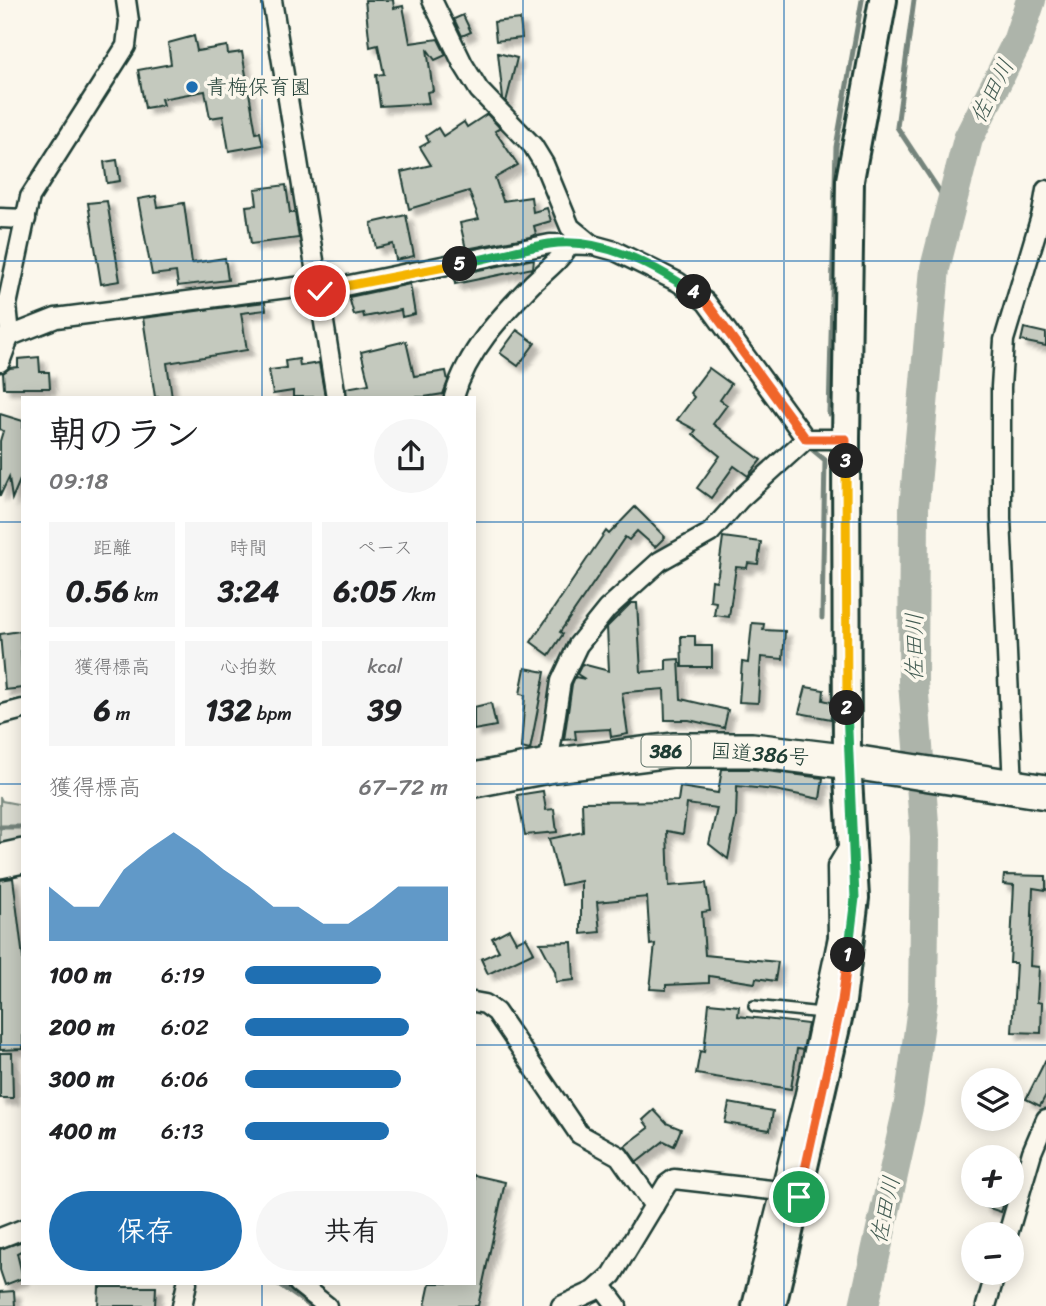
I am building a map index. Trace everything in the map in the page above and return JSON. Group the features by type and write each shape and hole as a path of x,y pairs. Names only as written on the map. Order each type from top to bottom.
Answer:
{"highway":[{"name":"国道386号","path":"476,780 548,766 673,750 752,750 853,762 1046,792"},
{"path":"0,861 21,856"}],"street":[{"path":"0,362 7,305 30,197 126,46 129,21 126,0"},
{"path":"272,0 336,396"},
{"path":"432,0 463,64 479,90 533,146 544,163 570,227 593,245"},
{"path":"772,1306 842,1001 855,898 846,439 850,180 883,0"},
{"path":"1013,787 1001,518 1001,387 1004,340 1044,211 1046,190"},
{"path":"0,218 26,219"},
{"path":"454,396 460,374 480,343 516,301 559,261 571,243"},
{"path":"5,337 56,318 319,287 550,244 593,245 636,260 678,282 706,302 806,439"},
{"path":"548,766 561,681 578,645 607,609 660,561 710,533 740,499 806,439 846,439"},
{"path":"0,715 21,710"},
{"path":"752,1306 774,1190 805,1094 838,937 836,867 852,842"},
{"path":"476,1002 485,1004 496,1012 579,1134 619,1156 654,1206"},
{"path":"1012,1222 1032,1152 1046,1119"},
{"path":"561,1306 602,1286 612,1275 667,1184 674,1179 774,1190"},
{"path":"0,1238 21,1230"},
{"path":"182,1306 187,1285"},
{"path":"301,1285 327,1306"},
{"path":"986,1306 992,1285"},
{"path":"602,1286 617,1306"}],"lane":[{"path":"754,1006 822,1013"}],"shaded area":[{"path":"0,797 2,801 21,805 21,850 0,855"}],"building":[{"path":"365,0 393,0 394,8 403,6 410,43 438,39 446,55 435,60 427,49 433,91 427,92 429,103 380,106 376,75 384,74 378,45 370,47"},
{"path":"463,15 471,32 462,36 454,19"},
{"path":"520,19 522,38 496,41 494,22"},
{"path":"194,36 197,51 227,46 228,54 242,52 256,133 260,132 263,145 229,151 223,116 210,118 205,91 161,99 163,105 145,108 138,70 171,64 168,43"},
{"path":"498,53 517,58 506,102 503,99"},
{"path":"487,114 500,128 495,131 518,165 495,178 503,201 531,197 533,212 547,208 551,221 534,226 536,234 530,237 466,249 460,223 479,219 469,191 409,209 401,172 431,165 420,147 429,142 426,136 438,128 443,136 464,122 467,127"},
{"path":"117,160 120,181 107,183 104,162"},
{"path":"286,185 290,213 295,213 299,238 251,244 246,206 257,205 255,189"},
{"path":"156,196 158,207 184,203 192,263 225,258 228,280 178,286 176,272 152,275 138,199"},
{"path":"107,201 120,281 101,284 88,203"},
{"path":"406,215 414,256 396,260 393,244 376,248 371,223"},
{"path":"534,259 533,268 455,284 454,275"},
{"path":"410,284 415,314 402,317 401,310 364,317 363,313 354,315 349,297"},
{"path":"265,302 266,310 241,313 247,350 167,363 172,396 155,396 143,318"},
{"path":"1024,328 1046,333 1046,346 1021,341"},
{"path":"517,330 535,343 518,366 500,353"},
{"path":"406,341 414,376 446,371 448,381 443,394 347,396 346,388 369,384 361,352"},
{"path":"39,357 40,372 49,372 50,388 4,388 3,373 18,367 18,359"},
{"path":"299,359 300,366 319,363 325,396 293,396 293,391 273,394 269,370 286,368 285,361"},
{"path":"709,368 731,384 720,400 727,405 713,424 761,460 748,476 734,466 711,498 697,488 720,456 693,434 696,430 677,420 694,397 690,393"},
{"path":"0,414 21,420 21,478 12,499 9,477 0,496 0,441 3,431 0,429"},
{"path":"635,507 665,537 655,547 637,531 629,540 625,537 560,632 563,634 549,655 531,642 606,531 609,534"},
{"path":"723,537 761,542 758,564 748,563 747,568 736,567 729,617 714,615 716,602 710,601 712,580 716,581 718,574"},
{"path":"631,603 637,603 641,672 666,670 666,660 679,659 681,699 728,710 724,728 689,720 665,720 664,689 622,693 628,734 611,737 610,729 575,731 576,739 564,740 575,677 585,679 577,674 582,664 609,671 607,627"},
{"path":"752,623 764,624 763,630 785,631 783,659 761,657 758,703 739,702 742,662 748,663"},
{"path":"20,631 21,688 5,690 0,634"},
{"path":"681,636 695,636 695,646 712,646 712,667 682,667"},
{"path":"525,668 545,672 530,750 521,748 525,695 520,694"},
{"path":"806,687 824,690 823,700 831,702 831,719 799,713"},
{"path":"491,703 496,726 476,730 476,707"},
{"path":"722,769 751,769 823,778 820,799 737,786 736,817 728,859 709,844 717,808 687,804 683,834 667,831 669,886 706,883 710,911 702,912 705,955 778,962 775,981 756,978 755,983 709,976 709,983 666,985 666,990 650,989 655,944 650,945 647,897 597,902 600,932 581,934 581,881 561,885 549,839 583,832 582,802 678,801 680,787 718,793"},
{"path":"543,791 546,810 554,809 557,832 525,835 517,795"},
{"path":"1004,875 1046,876 1046,890 1033,888 1030,966 1039,967 1037,1002 1042,1003 1041,1033 1012,1032 1016,963 1010,963 1014,885 1003,884"},
{"path":"13,878 21,942 21,1049 0,1050 0,880"},
{"path":"509,929 516,942 526,937 534,952 488,974 481,959 499,951 492,938"},
{"path":"572,942 574,980 556,982 555,971 540,943"},
{"path":"709,1003 739,1006 738,1016 808,1024 803,1050 797,1049 791,1089 696,1074 700,1051 704,1052"},
{"path":"0,1053 12,1053 13,1098 0,1098"},
{"path":"1046,1059 1046,1095 1040,1106 1026,1099"},
{"path":"729,1103 773,1111 770,1130 725,1123"},
{"path":"654,1110 666,1123 681,1129 674,1146 664,1141 637,1162 625,1146 649,1128 643,1120"},
{"path":"476,1175 505,1182 478,1306 425,1306 430,1285 476,1285"},
{"path":"21,1242 21,1251 17,1253 21,1279 5,1285 0,1270 0,1249"},
{"path":"99,1287 156,1287 155,1306 98,1306"},
{"path":"14,1291 15,1306 0,1306 0,1292"}],"waterway":[{"path":"829,414 836,147 862,0"},
{"path":"914,0 897,127 950,207"},
{"name":"佐田川","path":"864,1306 909,1103 923,1000 925,836 913,682 914,508 935,268 968,139 1017,42 1031,0"},
{"path":"808,446 825,460 822,618"},
{"path":"0,827 21,827"},
{"path":"826,956 830,924"},
{"path":"742,1306 761,1235"},
{"path":"280,1285 310,1306"}],"place":[{"name":"青梅保育園","path":"192,87"}],"route":[{"path":"320,291 550,244 593,245 615,251 678,282 706,302 806,439 846,439 847,761 855,898 842,1001 799,1197"}]}
